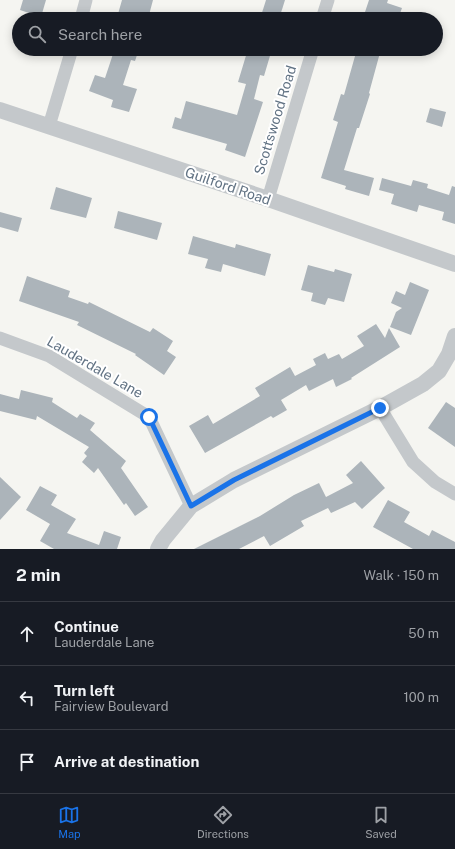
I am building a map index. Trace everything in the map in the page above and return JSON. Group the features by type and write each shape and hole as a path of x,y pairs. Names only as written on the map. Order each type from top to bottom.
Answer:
{"street":[{"path":"82,12 86,0"},
{"path":"324,12 328,0"},
{"path":"50,126 70,56"},
{"name":"Scottswood Road","path":"268,199 311,56"},
{"name":"Guilford Road","path":"0,110 268,199 455,264"},
{"path":"158,549 163,540 191,506 234,480 380,408 423,384 439,371 449,354 455,336"},
{"name":"Lauderdale Lane","path":"0,338 49,356 149,417 191,506"},
{"path":"380,408 413,462 435,482 455,494"}],"building":[{"path":"23,0 46,0 42,12 26,12 20,10"},
{"path":"122,0 153,0 150,12 119,12"},
{"path":"266,0 285,0 281,12 262,12"},
{"path":"369,0 388,0 387,3 402,8 401,12 365,12"},
{"path":"112,56 137,56 135,61 131,60 123,85 137,89 129,112 111,107 113,100 89,91 95,75 105,78"},
{"path":"246,56 270,56 264,76 260,75 254,99 263,102 245,157 225,150 227,144 172,128 175,117 181,119 186,101 237,115 246,84 238,82"},
{"path":"355,56 379,56 369,93 370,94 359,128 357,128 344,170 374,178 369,196 345,189 346,186 321,178 338,122 333,120 341,94 344,95"},
{"path":"430,108 446,112 442,127 426,122"},
{"path":"382,178 411,186 413,180 428,184 427,188 449,195 452,186 455,187 455,224 442,220 444,212 419,205 417,212 391,204 394,194 379,190"},
{"path":"56,187 92,198 86,218 50,209"},
{"path":"118,211 162,223 157,240 114,228"},
{"path":"0,212 22,218 18,232 0,227"},
{"path":"193,236 235,248 236,244 271,254 265,276 223,264 221,272 205,268 208,259 188,254"},
{"path":"308,265 334,272 335,269 352,274 344,302 328,298 325,305 311,301 313,293 301,290"},
{"path":"27,276 70,291 68,297 88,304 89,302 150,332 153,328 173,341 167,351 176,357 164,375 135,355 136,354 77,325 79,322 19,301"},
{"path":"410,282 429,290 411,335 390,327 396,312 402,308 391,303 396,291 405,295"},
{"path":"376,324 385,338 389,328 400,347 351,378 352,379 336,387 333,379 309,391 306,385 281,400 287,410 273,418 271,416 205,453 189,426 208,415 213,424 260,396 255,388 290,367 295,376 316,365 313,359 325,353 328,359 339,354 342,359 364,346 357,336"},
{"path":"21,390 53,398 52,402 77,418 80,414 95,423 90,430 126,461 121,468 148,507 135,516 126,503 124,505 98,468 94,473 82,462 87,456 84,453 89,447 37,416 36,420 0,411 0,394 19,399"},
{"path":"446,402 455,408 455,447 428,428"},
{"path":"361,461 385,488 362,509 355,502 331,513 328,508 301,521 304,526 270,546 264,536 239,549 194,549 260,516 294,495 319,483 326,497 353,483 346,475"},
{"path":"0,477 21,497 0,520"},
{"path":"40,486 57,495 51,505 76,519 67,533 99,545 104,531 121,537 117,549 54,549 40,541 50,524 26,510"},
{"path":"388,500 410,512 404,522 429,536 432,530 455,542 455,549 413,549 373,527"}],"route":[{"path":"149,417 191,506 234,480 380,408"}]}
